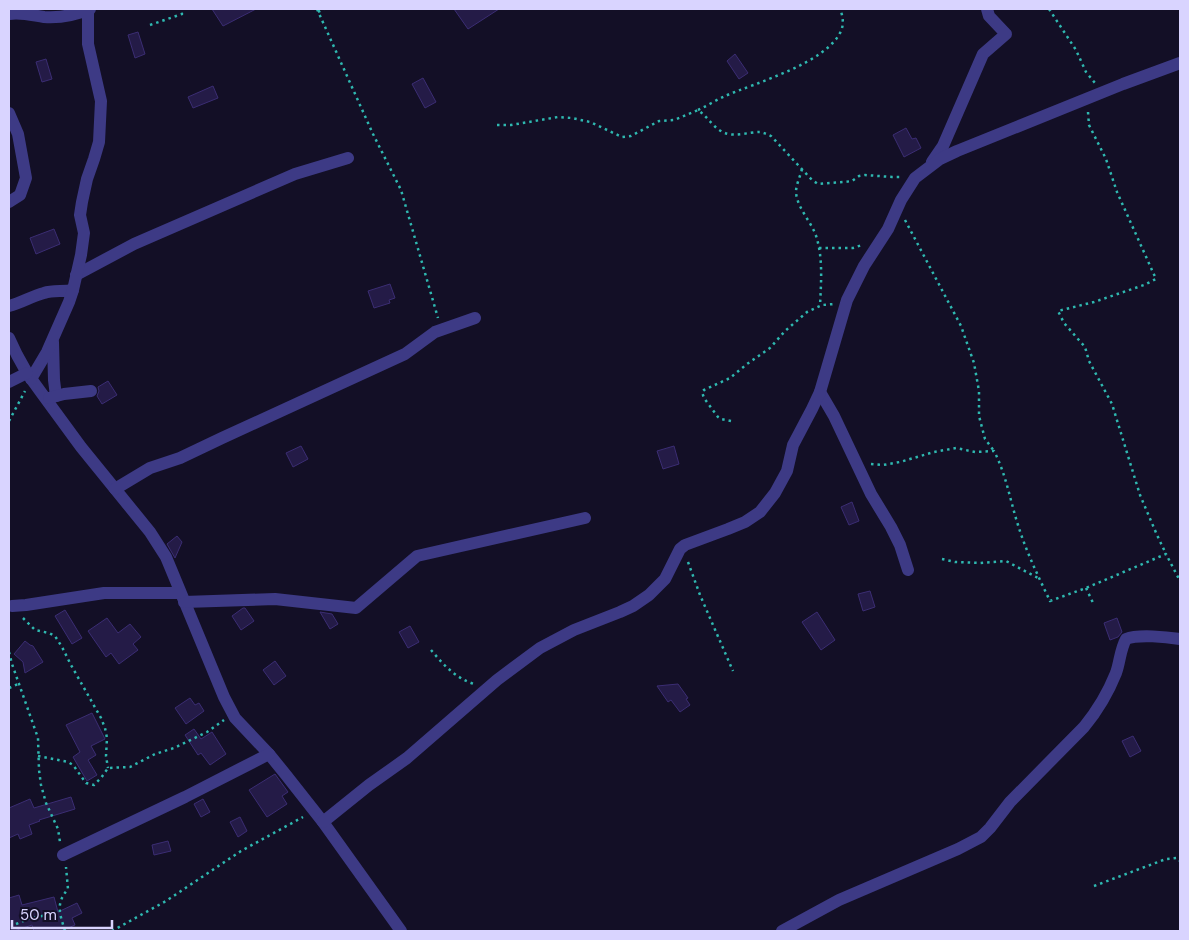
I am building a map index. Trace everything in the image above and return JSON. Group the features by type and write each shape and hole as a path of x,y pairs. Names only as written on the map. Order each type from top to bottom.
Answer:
{"street":[{"path":"9,14 57,16 89,9 88,44 101,102 99,142 87,179 80,215 84,233 73,290 47,352 29,376 9,382"},
{"path":"928,168 943,146 983,54 1006,34 989,16 987,9"},
{"path":"323,822 369,785 407,758 492,684 540,648 574,630 632,606 665,579 682,547 689,542 728,530 745,522 764,508 775,493 786,471 793,445 820,392 845,307 864,266 888,229 900,200 916,176 940,159 957,151 1086,98 1180,63"},
{"path":"9,113 18,134 26,178 20,195 9,202"},
{"path":"76,275 134,244 295,174 348,158"},
{"path":"9,306 24,302 43,293 73,290"},
{"path":"115,489 150,468 180,458 405,354 435,332 474,318"},
{"path":"9,338 29,376 51,398 81,447 150,532 166,557 224,697 235,718 269,754 323,822 401,931"},
{"path":"51,398 54,380 53,338"},
{"path":"51,398 91,391"},
{"path":"820,392 834,416 871,494 896,536 908,570"},
{"path":"12,606 104,593 182,598 275,599 356,608 417,556 585,518"},
{"path":"782,931 839,900 958,849 981,837 1010,802 1094,715 1101,705 1116,672 1126,640 1131,638 1160,637 1180,639"},
{"path":"63,855 177,801 269,754"}],"path":[{"path":"150,25 182,14 181,9"},
{"path":"324,9 318,11 373,134 401,190 438,319 435,332"},
{"path":"497,125 511,125 558,117 572,118 590,122 622,137 631,136 659,121 674,120 725,96 785,73 819,54 831,44 840,32 843,21 840,9"},
{"path":"1049,9 1076,50 1086,72 1102,92"},
{"path":"1086,98 1089,124 1106,159 1117,192 1156,279 1094,302 1058,311 1064,323 1085,347 1089,361 1112,404 1140,495 1180,581"},
{"path":"698,110 723,133 729,135 762,132 771,136 818,184 852,181 859,176 865,175 916,176"},
{"path":"802,169 796,193 817,238 821,277 820,306"},
{"path":"898,207 961,326 974,364 979,391 979,416 985,439 994,451 1008,489 1018,526 1050,601 1166,554"},
{"path":"819,248 853,248 884,235"},
{"path":"732,421 718,417 704,398 702,392 730,378 770,348 785,331 807,312 820,306 832,304 845,307"},
{"path":"9,421 29,376"},
{"path":"856,465 883,465 956,448 975,452 994,451"},
{"path":"682,547 733,672"},
{"path":"942,558 955,562 980,564 1006,561 1040,579"},
{"path":"1086,588 1094,605"},
{"path":"12,606 35,630 55,636 101,718 107,738 106,756 108,768 94,785 86,783 73,765 68,762 38,756"},
{"path":"431,650 450,671 464,681 478,685 492,684"},
{"path":"9,652 18,684 38,738 41,785 46,803 58,829 68,889 61,897 58,910 65,931"},
{"path":"9,688 18,684"},
{"path":"108,768 130,767 155,754 174,748 208,732 220,724 232,712"},
{"path":"112,931 166,900 241,851 314,812"},
{"path":"1094,886 1166,859 1177,858 1180,861"},
{"path":"16,924 31,918 52,914 58,910"}],"building":[{"path":"212,9 256,9 223,26"},
{"path":"454,9 499,9 468,29"},
{"path":"138,32 145,54 135,58 128,35"},
{"path":"735,54 748,73 739,79 727,61"},
{"path":"46,59 52,79 42,82 36,62"},
{"path":"423,78 436,102 425,108 412,84"},
{"path":"213,86 218,98 193,108 188,97"},
{"path":"906,128 912,139 916,138 921,148 904,157 893,135"},
{"path":"54,229 60,244 36,254 30,238"},
{"path":"390,284 395,298 389,300 390,303 374,308 368,291"},
{"path":"108,381 117,395 102,404 97,396 98,387"},
{"path":"301,446 308,459 293,467 286,453"},
{"path":"674,446 679,464 663,469 657,451"},
{"path":"852,502 859,521 849,525 841,507"},
{"path":"177,536 182,542 175,558 167,544"},
{"path":"870,591 875,607 863,611 858,594"},
{"path":"245,608 254,621 241,630 232,616"},
{"path":"65,610 82,638 72,644 55,616"},
{"path":"320,612 332,614 338,624 330,629"},
{"path":"817,612 835,640 821,650 802,622"},
{"path":"107,618 118,633 130,624 141,637 133,644 138,650 119,664 111,653 106,657 88,631"},
{"path":"1117,618 1122,632 1118,637 1110,640 1104,623"},
{"path":"410,626 419,642 408,648 399,632"},
{"path":"25,641 33,646 43,662 25,673 23,662 14,654"},
{"path":"275,661 286,676 274,685 263,670"},
{"path":"678,684 688,698 686,699 690,705 680,712 671,700 668,702 657,686"},
{"path":"190,698 195,705 199,703 204,711 186,724 175,708"},
{"path":"92,713 105,739 91,746 96,755 88,760 97,775 87,781 73,757 80,752 66,725"},
{"path":"194,729 201,739 212,732 226,754 210,765 201,753 198,755 185,735"},
{"path":"1133,736 1141,751 1130,757 1122,741"},
{"path":"275,774 288,792 282,796 287,804 267,817 249,790"},
{"path":"71,797 75,809 29,825 32,834 20,839 18,834 9,838 9,808 30,799 34,808"},
{"path":"203,799 210,812 201,817 194,804"},
{"path":"240,817 247,831 238,837 230,822"},
{"path":"168,841 171,851 154,855 152,845"},
{"path":"19,895 22,905 54,897 58,912 77,903 82,913 72,918 75,925 61,931 34,931 32,925 9,931 9,898"}]}
